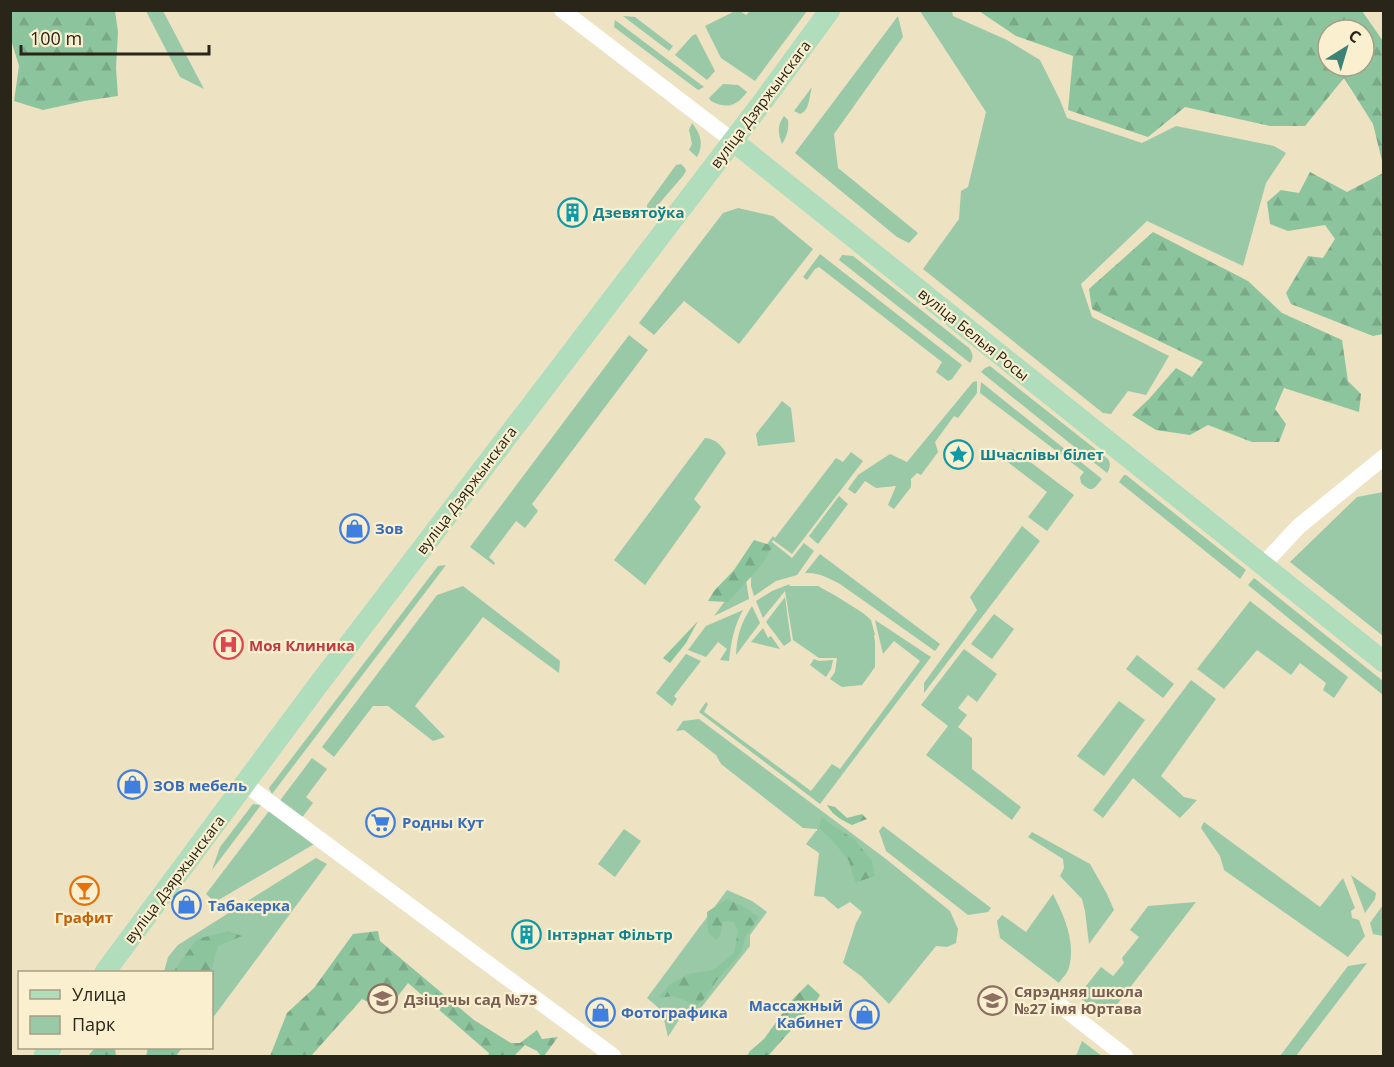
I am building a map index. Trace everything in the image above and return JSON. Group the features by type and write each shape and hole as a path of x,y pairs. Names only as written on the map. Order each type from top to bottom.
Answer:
{"main road":[{"name":"вуліца Дзяржынскага","path":"106,971 421,549 733,141 830,10"},
{"name":"вуліца Белыя Росы","path":"733,141 1383,662"}],"street":[{"name":"вуліца Белыя Росы","path":"562,10 733,141"},
{"path":"1263,566 1298,527 1383,457"},
{"path":"245,784 613,1056"},
{"path":"1057,1003 1125,1056"}],"green space":[{"path":"10,11 115,11 118,32 116,68 118,96 43,110 14,101 19,66 11,40"},
{"path":"146,11 163,11 204,89 180,77"},
{"path":"735,11 746,15 750,11 807,11 755,81 721,58 705,26"},
{"path":"920,11 952,11 953,16 1007,40 1040,60 1067,118 1142,143 1176,126 1274,146 1286,153 1266,183 1243,266 1147,221 1081,284 1092,317 1169,356 1146,395 1128,391 1111,414 1103,413 923,269 959,219 961,191 968,187 986,112"},
{"path":"979,11 1362,11 1367,18 1316,18 1316,78 1344,78 1305,126 1270,126 1185,107 1148,137 1068,110 1073,56 1016,36"},
{"path":"623,16 635,17 673,46 669,51"},
{"path":"898,16 903,37 834,134 838,168 918,233 909,243 897,237 795,153"},
{"path":"615,20 704,87 698,90 614,27"},
{"path":"1376,31 1383,41 1383,165 1373,124 1344,78 1376,78"},
{"path":"696,34 715,71 707,80 675,55"},
{"path":"723,84 738,85 747,92 735,104 726,106 711,101 709,98"},
{"path":"812,87 806,110 800,114 794,111"},
{"path":"784,116 788,120 788,126 782,144 779,130"},
{"path":"692,123 698,131 700,140 697,157 689,150 692,144 689,130"},
{"path":"681,164 686,171 683,176 650,214 647,212 647,205 676,165"},
{"path":"1310,172 1347,192 1383,173 1383,334 1373,336 1291,304 1286,293 1308,256 1323,258 1335,239 1325,225 1288,231 1270,224 1267,202 1281,190 1299,193"},
{"path":"738,208 773,216 813,249 739,344 684,301 654,335 639,323 723,213"},
{"path":"1153,232 1248,281 1282,313 1342,340 1348,381 1361,394 1359,412 1284,388 1275,409 1286,424 1279,442 1252,442 1208,425 1190,435 1156,430 1132,415 1176,368 1192,377 1203,362 1092,309 1089,289"},
{"path":"820,254 962,365 952,379 948,381 936,372 942,362 819,267 807,280 803,277"},
{"path":"842,255 853,256 969,348 972,356 970,363 839,260"},
{"path":"629,335 648,350 532,504 538,511 525,528 516,521 489,557 495,563 494,565 470,547"},
{"path":"990,366 1108,459 1110,466 1107,473 981,372"},
{"path":"977,381 977,393 958,418 954,416 935,442 938,452 921,475 917,473 911,479 911,487 894,509 888,505 896,486 876,488 865,481 855,494 848,489 858,475 890,454 907,462 973,382"},
{"path":"981,382 1102,479 1092,489 1081,483 1080,477 1084,472 980,393"},
{"path":"782,401 791,408 795,442 758,446 756,434"},
{"path":"705,438 718,443 726,453 694,499 701,507 645,585 614,560"},
{"path":"1013,449 1074,495 1047,531 1028,517 1047,492 1005,460"},
{"path":"851,452 863,461 792,554 773,540 772,542 792,558 804,543 814,551 797,575 776,581 754,596 751,586 751,566 836,458 843,462"},
{"path":"1124,475 1246,570 1240,579 1119,482"},
{"path":"1384,492 1383,636 1290,562 1357,497"},
{"path":"839,496 848,504 818,544 809,536"},
{"path":"1022,526 1040,541 924,693 924,683 977,610 970,597"},
{"path":"754,540 773,546 760,567 728,602 708,601 714,591 734,570"},
{"path":"820,554 940,644 935,651 840,584 819,574 805,573"},
{"path":"446,565 272,794 269,788 438,566"},
{"path":"745,574 749,599 714,616"},
{"path":"1254,578 1383,681 1383,695 1248,585"},
{"path":"790,584 789,586 818,586 871,620 875,635 875,667 862,685 842,687 830,679 835,672 837,658 819,658 793,640 785,591 763,618 756,601"},
{"path":"463,586 560,661 559,673 483,617 415,706 445,737 433,741 388,706 373,706 334,757 322,747 437,595"},
{"path":"785,597 791,641 784,646 766,622"},
{"path":"1250,601 1348,677 1334,698 1323,690 1326,683 1300,663 1291,675 1257,650 1224,689 1197,669"},
{"path":"752,606 760,623 736,655 740,629"},
{"path":"743,610 733,634 729,661 720,660 727,649 718,642 706,657 688,650 706,626"},
{"path":"994,614 1014,629 992,659 971,644"},
{"path":"875,620 931,657 820,804 699,712 706,702 708,704 704,712 811,791 832,764 840,769 920,661 894,641 883,654"},
{"path":"698,621 686,643 670,663 663,658"},
{"path":"763,628 768,638 771,636 780,649 751,642"},
{"path":"964,649 997,674 977,702 968,695 958,708 967,715 958,727 972,738 972,769 1021,807 1012,820 926,755 948,726 921,705"},
{"path":"686,654 701,661 674,696 677,699 672,706 656,693"},
{"path":"1137,655 1174,684 1163,698 1126,669"},
{"path":"814,659 833,660 826,677 810,665"},
{"path":"1191,680 1216,699 1161,776 1184,797 1197,800 1180,818 1133,778 1103,818 1093,810"},
{"path":"1119,701 1145,720 1104,776 1077,756"},
{"path":"699,719 886,859 950,911 958,929 956,943 947,947 936,946 889,1004 861,976 843,963 862,912 850,902 838,909 824,897 814,896 819,853 806,844 817,829 803,828 721,764 716,755 684,730 676,731 683,721"},
{"path":"312,758 327,769 306,797 313,803 301,819 279,802"},
{"path":"253,804 261,805 212,870 220,847"},
{"path":"827,805 835,807 847,818 862,814 867,819 852,825 835,815"},
{"path":"269,811 316,843 215,902 206,894"},
{"path":"822,817 854,839 872,861 875,876 855,883 849,861 818,827"},
{"path":"1204,822 1320,907 1343,878 1355,908 1351,911 1352,918 1359,920 1365,936 1348,957 1224,870 1220,856 1201,828"},
{"path":"883,826 991,908 988,912 968,915 886,851 879,831"},
{"path":"624,829 641,841 615,877 598,864"},
{"path":"1032,832 1090,864 1107,894 1114,910 1089,944 1082,899 1060,876 1064,868 1063,859 1028,837"},
{"path":"316,858 327,864 213,1018 213,971 164,971 168,957 178,945"},
{"path":"1351,875 1376,893 1375,899 1365,913"},
{"path":"727,890 752,901 767,912 750,935 750,946 700,1009 682,1015 668,1037 662,1011 647,998"},
{"path":"1053,894 1065,920 1071,948 1068,969 1059,983 1000,938 997,921 1002,915 1026,932"},
{"path":"727,899 759,917 745,938 743,948 736,959 697,1005 673,996 658,998 670,984 689,974 713,970 734,953 738,931 734,922 723,921 720,936 716,940 708,932 707,912"},
{"path":"1196,902 1115,1007 1096,1010 1078,996 1101,967 1113,976 1124,963 1122,958 1139,937 1130,930 1148,906"},
{"path":"1383,905 1383,936 1373,934 1370,923"},
{"path":"228,931 242,936 218,946 211,971 174,971 197,939"},
{"path":"378,931 380,941 474,1020 511,1043 520,1043 537,1030 542,1039 558,1037 544,1056 525,1045 514,1056 488,1056 489,1053 408,983 398,996 391,1013 362,999 311,1056 270,1056 287,1013 314,988 353,934"},
{"path":"1367,963 1296,1056 1280,1056 1348,966"},
{"path":"808,984 820,995 816,1002 768,1056 747,1056 764,1039 792,1000"},
{"path":"1082,1041 1102,1056 1076,1056"},
{"path":"94,1049 115,1049 116,1056 88,1056"},
{"path":"148,1049 181,1049 176,1056 146,1056"}],"place":[{"name":"Дзевятоўка","path":"572,212"},
{"name":"Шчаслівы білет","path":"959,454"},
{"name":"Зов","path":"354,528"},
{"name":"Моя Клиника","path":"228,645"},
{"name":"ЗОВ мебель","path":"132,785"},
{"name":"Родны Кут","path":"381,822"},
{"name":"Графит","path":"84,890"},
{"name":"Табакерка","path":"187,905"},
{"name":"Інтэрнат Фільтр","path":"526,934"},
{"name":"Дзіцячы сад №73","path":"383,999"},
{"name":"Сярэдняя школа №27 імя Юртава","path":"993,1000"},
{"name":"Фотографика","path":"600,1012"},
{"name":"Массажный Кабинет","path":"864,1014"}]}
